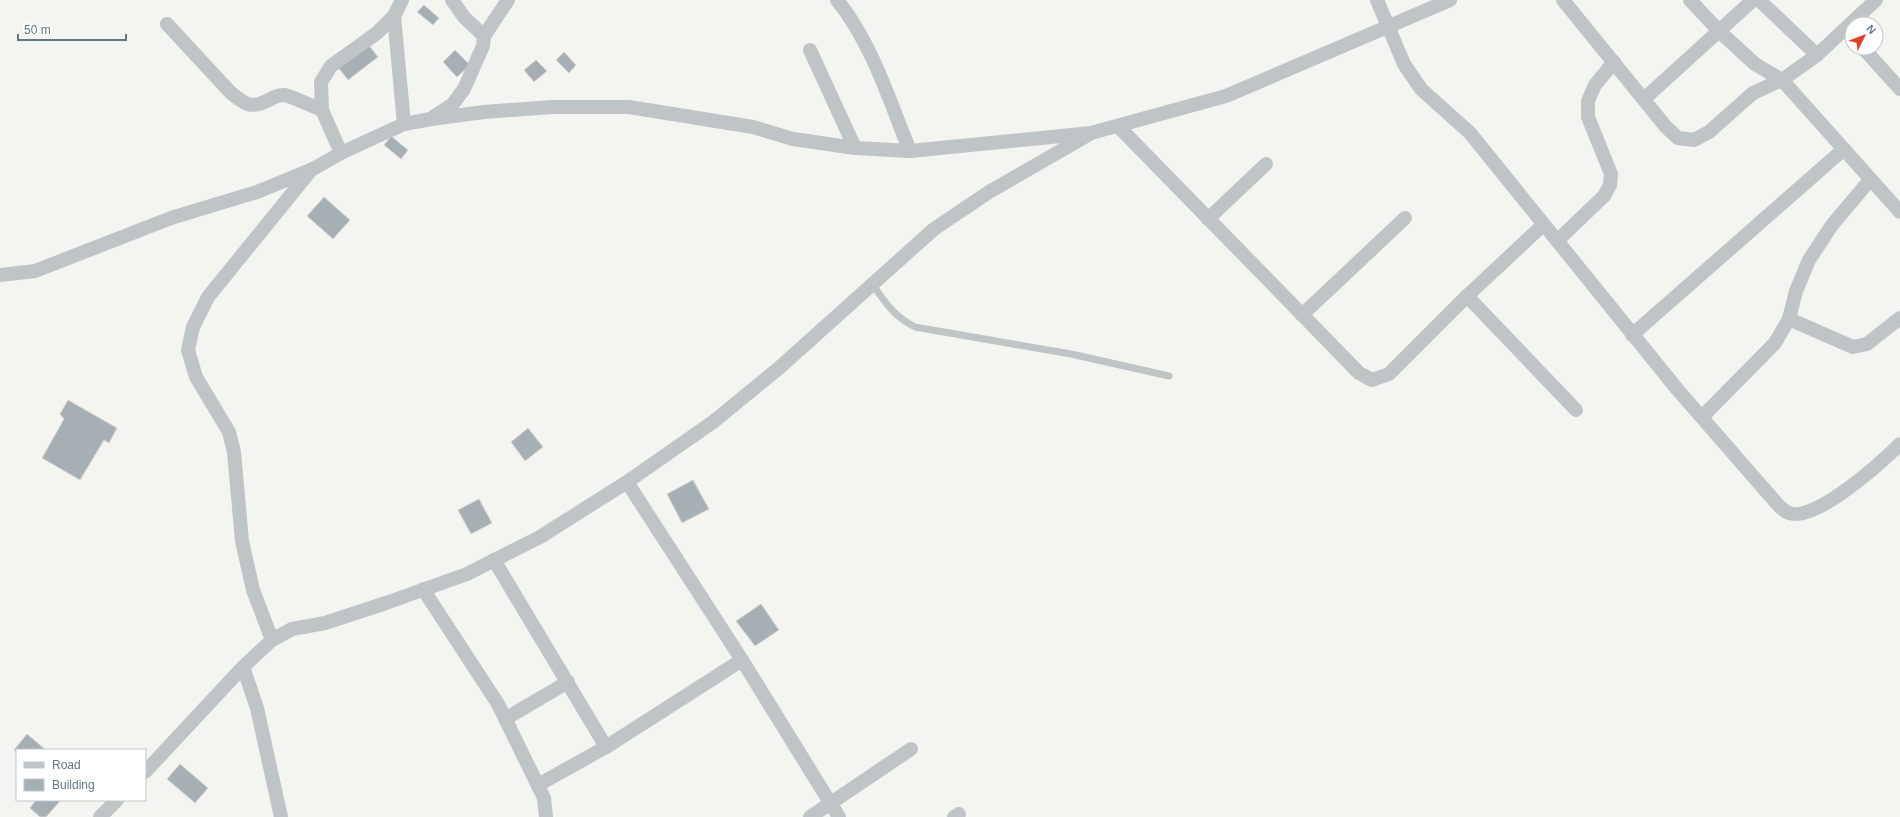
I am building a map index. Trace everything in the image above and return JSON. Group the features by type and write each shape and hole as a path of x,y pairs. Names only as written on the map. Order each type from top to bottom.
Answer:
{"street":[{"path":"341,152 322,110 321,82 331,66 377,33 394,16 402,0"},
{"path":"452,0 464,17 484,36"},
{"path":"431,119 453,104 464,89 483,46 484,36 508,0"},
{"path":"837,0 850,16 868,49 910,151"},
{"path":"1376,0 1404,64 1421,89 1470,133 1632,335 1778,506 1790,513 1802,513 1818,507 1849,488 1900,444"},
{"path":"0,275 35,272 171,218 257,192 313,168 341,152 404,124 484,112 552,107 629,107 746,126 793,139 855,148 910,151 1091,133 1226,96 1450,0"},
{"path":"1563,0 1666,127 1678,138 1694,140 1709,132 1753,93 1782,80 1844,36"},
{"path":"1690,0 1719,31 1755,64 1782,80 1900,212"},
{"path":"1644,99 1753,0"},
{"path":"1759,0 1817,55"},
{"path":"1862,16 1874,0"},
{"path":"394,16 404,124"},
{"path":"167,24 231,93 242,102 251,106 258,105 275,97 285,95 322,110"},
{"path":"810,50 855,148"},
{"path":"1871,56 1900,89"},
{"path":"1556,241 1604,196 1610,185 1610,174 1588,117 1588,101 1595,85 1614,62"},
{"path":"1118,126 1359,373 1372,380 1389,374 1467,296 1543,225"},
{"path":"146,771 243,667 272,640 292,629 325,623 467,574 540,537 628,482 713,422 780,368 934,229 989,192 1091,133"},
{"path":"1632,335 1844,149"},
{"path":"1208,219 1266,164"},
{"path":"272,640 253,590 242,541 234,452 229,432 196,376 188,350 194,327 208,297 313,168"},
{"path":"1702,418 1775,343 1789,319 1796,291 1809,260 1832,225 1870,180"},
{"path":"1302,315 1405,218"},
{"path":"1467,296 1576,410"},
{"path":"1789,319 1853,347 1867,344 1900,318"},
{"path":"628,482 742,660 839,817"},
{"path":"494,560 606,747"},
{"path":"424,589 498,704 544,798 546,817"},
{"path":"538,785 606,747 742,660"},
{"path":"243,667 257,708 281,817"},
{"path":"505,719 568,682"},
{"path":"810,817 911,749"},
{"path":"100,817 117,801"}],"lane":[{"path":"872,285 899,319 915,327 1071,354 1168,376"}],"building":[{"path":"424,5 439,18 433,25 417,12"},
{"path":"368,44 378,57 348,80 338,67"},
{"path":"455,50 470,65 457,77 443,62"},
{"path":"564,52 576,65 569,73 556,60"},
{"path":"536,60 547,71 534,82 524,70"},
{"path":"391,136 408,150 401,159 384,145"},
{"path":"324,197 350,220 333,239 307,216"},
{"path":"68,400 117,428 109,443 104,440 80,480 42,458 64,419 60,414"},
{"path":"528,428 543,447 525,461 511,442"},
{"path":"693,480 709,509 682,523 667,494"},
{"path":"479,499 492,523 471,534 458,510"},
{"path":"761,604 779,630 755,646 736,621"},
{"path":"27,734 45,749 16,749 16,751 14,750"},
{"path":"180,764 208,788 195,803 167,779"},
{"path":"35,801 60,801 46,817 40,817 30,808"}]}
